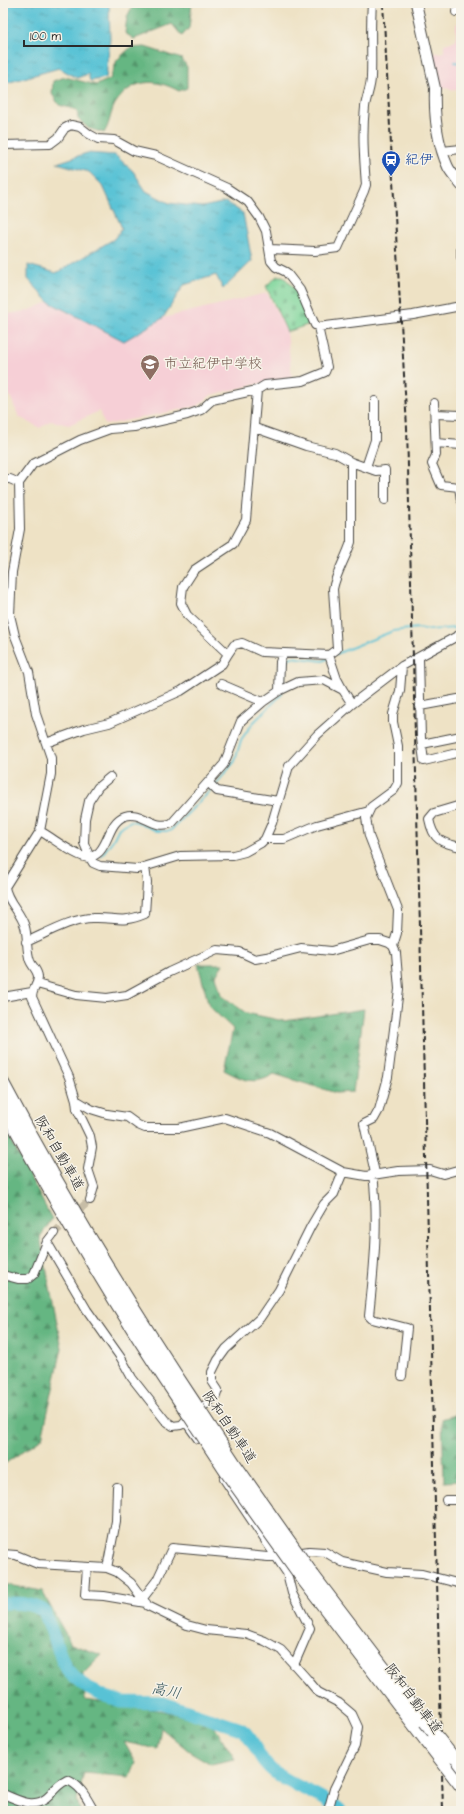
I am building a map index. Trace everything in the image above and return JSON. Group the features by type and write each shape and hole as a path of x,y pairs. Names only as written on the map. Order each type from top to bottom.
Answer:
{"highway":[{"name":"阪和自動車道","path":"3,1083 58,1182 156,1345 190,1414"},
{"name":"阪和自動車道","path":"3,1106 95,1269 144,1349 190,1414 226,1472 308,1578 461,1767"},
{"name":"阪和自動車道","path":"308,1578 426,1742 458,1781"}],"main road":[{"path":"416,3 436,88 435,100 438,136 448,168 461,185"}],"street":[{"path":"270,249 315,251 338,248 364,191 366,185 362,132 365,105 371,81 370,31 372,3"},
{"path":"3,145 19,146 50,144 58,138 65,128 71,125 80,127 88,134 98,139 114,140 134,151 156,156 228,188 248,202 259,217 266,231 271,261 276,268 286,272 300,290 315,325 318,327 327,366 325,372 303,381 265,386 257,390 212,400 201,410 187,415 134,427 110,428 80,440 33,464 19,483 20,529 6,603 13,629 28,672 36,714 51,758 50,774 40,831 5,886 6,895 19,912 25,928 30,961 38,975 37,984 32,992 32,997 69,1077 77,1108 90,1136 92,1147 88,1169 94,1187 90,1200"},
{"path":"442,151 461,149"},
{"path":"461,246 461,256"},
{"path":"318,327 413,315 461,306"},
{"path":"228,654 187,615 181,604 183,587 194,570 233,544 240,534 246,520 257,390"},
{"path":"366,467 375,440 375,401"},
{"path":"434,403 436,455 432,464 441,485 460,487 461,500"},
{"path":"435,414 461,415"},
{"path":"254,428 306,446 335,453 351,462 376,471 385,470 385,500"},
{"path":"436,443 461,445"},
{"path":"46,743 84,729 109,723 181,691 222,664 234,645 242,643 262,652 283,654 294,652 329,655 337,649 333,589 335,580 347,555 350,542 351,462"},
{"path":"3,479 10,479 19,483"},
{"path":"265,839 289,766 317,735 352,704 402,666 461,634"},
{"path":"279,691 280,662 283,654"},
{"path":"329,655 337,679 352,704"},
{"path":"419,658 420,706 424,761 461,752"},
{"path":"402,666 400,691 393,714 393,722 398,746 398,783 394,790 371,807 366,818 369,836 398,910 397,933 393,946 396,953 399,989 388,1076 379,1110 374,1119 364,1124 374,1174 377,1222 369,1316 372,1320 407,1328 402,1376"},
{"path":"40,831 75,854 83,858 90,858 100,852 113,825 124,816 134,815 159,826 165,826 172,823 224,764 241,721 263,702 279,691 298,682 324,680 343,690"},
{"path":"221,684 263,702"},
{"path":"420,706 458,699"},
{"path":"422,744 461,736"},
{"path":"110,778 98,787 88,802 85,819 84,843 93,863 100,866 137,869 180,856 233,855 245,852 265,839 284,839 317,825 369,811"},
{"path":"208,782 217,791 278,801"},
{"path":"461,805 434,813 429,819 431,830 438,840 461,847"},
{"path":"26,942 78,920 93,918 126,920 145,914 147,882 145,866"},
{"path":"37,984 76,995 107,998 126,995 169,972 218,950 240,952 248,957 255,958 266,957 302,948 331,951 370,940 380,940 393,946"},
{"path":"3,997 32,992"},
{"path":"76,1100 97,1110 127,1117 145,1128 179,1128 225,1118 270,1133 343,1172 366,1176 374,1174 430,1170 442,1174 461,1170"},
{"path":"47,1242 87,1310 121,1358 132,1378 165,1420 173,1426 181,1425 190,1414 216,1396 218,1390 212,1381 212,1372 218,1360 226,1349 260,1318 279,1290 311,1226 324,1204 334,1194 343,1172"},
{"path":"3,1275 18,1279 28,1279 34,1274 47,1242 54,1233"},
{"path":"190,1414 287,1573 292,1593 310,1628 294,1665"},
{"path":"107,1568 116,1521 117,1487"},
{"path":"446,1500 461,1500"},
{"path":"145,1601 172,1548 276,1556 309,1551 324,1552 342,1562 387,1572 422,1574 461,1584"},
{"path":"3,1554 16,1555 38,1564 107,1568 117,1572 131,1583 148,1606 187,1625 206,1630 246,1634 281,1650 318,1692 339,1703 352,1714 358,1727 355,1746 338,1778 328,1811"},
{"path":"88,1567 85,1595 145,1601"},
{"path":"3,1794 23,1803 35,1803 48,1796 58,1784 67,1780 73,1782 82,1791 94,1811"}],"shaded area":[{"path":"461,23 461,91 439,87 431,54 444,52 444,44 456,41 456,24"},
{"path":"267,293 287,332 292,378 211,395 198,406 105,425 99,411 69,425 50,421 40,428 19,417 9,394 3,359 3,315 30,310 49,302 124,341 163,318"}],"green space":[{"path":"134,3 192,3 189,28 182,36 172,24 134,39 125,33 127,17"},
{"path":"145,47 182,59 187,67 187,88 179,91 161,84 144,83 136,85 122,95 115,104 108,126 104,133 88,128 78,119 77,110 59,105 52,94 53,81 65,77 96,85 110,79 117,60 130,48"},
{"path":"277,276 283,276 297,291 310,324 287,332 266,286"},
{"path":"198,964 223,964 216,976 221,995 246,1013 284,1021 364,1009 353,1092 336,1093 274,1074 267,1078 255,1081 243,1079 224,1070 233,1029 209,1006"},
{"path":"3,1125 52,1219 40,1237 62,1348 42,1438 3,1465"},
{"path":"461,1400 461,1481 444,1482 442,1419 455,1415"},
{"path":"3,1584 42,1591 71,1644 102,1655 83,1674 85,1700 164,1711 212,1723 235,1759 211,1764 189,1751 161,1728 157,1749 124,1742 136,1763 130,1777 84,1773 77,1800 80,1811 3,1811"}],"water":[{"path":"3,3 109,3 110,39 106,78 90,81 88,74 77,78 59,68 3,84"},
{"path":"87,153 115,155 133,171 146,191 169,203 202,207 226,202 243,213 252,261 223,289 216,275 184,285 163,318 124,341 49,302 28,279 28,265 56,273 114,239 122,228 103,186 89,172 57,163"}],"waterway":[{"path":"452,3 454,10 456,10"},
{"path":"455,62 461,63"},
{"path":"336,654 393,631 418,628 430,630 455,628"},
{"path":"283,686 286,661 291,657 323,661 327,659"},
{"path":"215,785 235,761 241,740 252,724 281,695 282,692"},
{"path":"101,856 113,840 119,828 131,821 137,822 157,831 170,831 212,789"},
{"name":"高川","path":"3,1603 19,1603 39,1608 44,1611 65,1667 74,1677 89,1689 106,1697 122,1702 163,1703 241,1729 251,1740 264,1762 272,1770 291,1783 322,1798 340,1811"}],"tunnel":[{"path":"54,1233 90,1200"}],"railway":[{"path":"383,3 407,428 443,1811"}],"place":[{"name":"紀伊","path":"391,177"},
{"name":"市立紀伊中学校","path":"150,381"}]}
